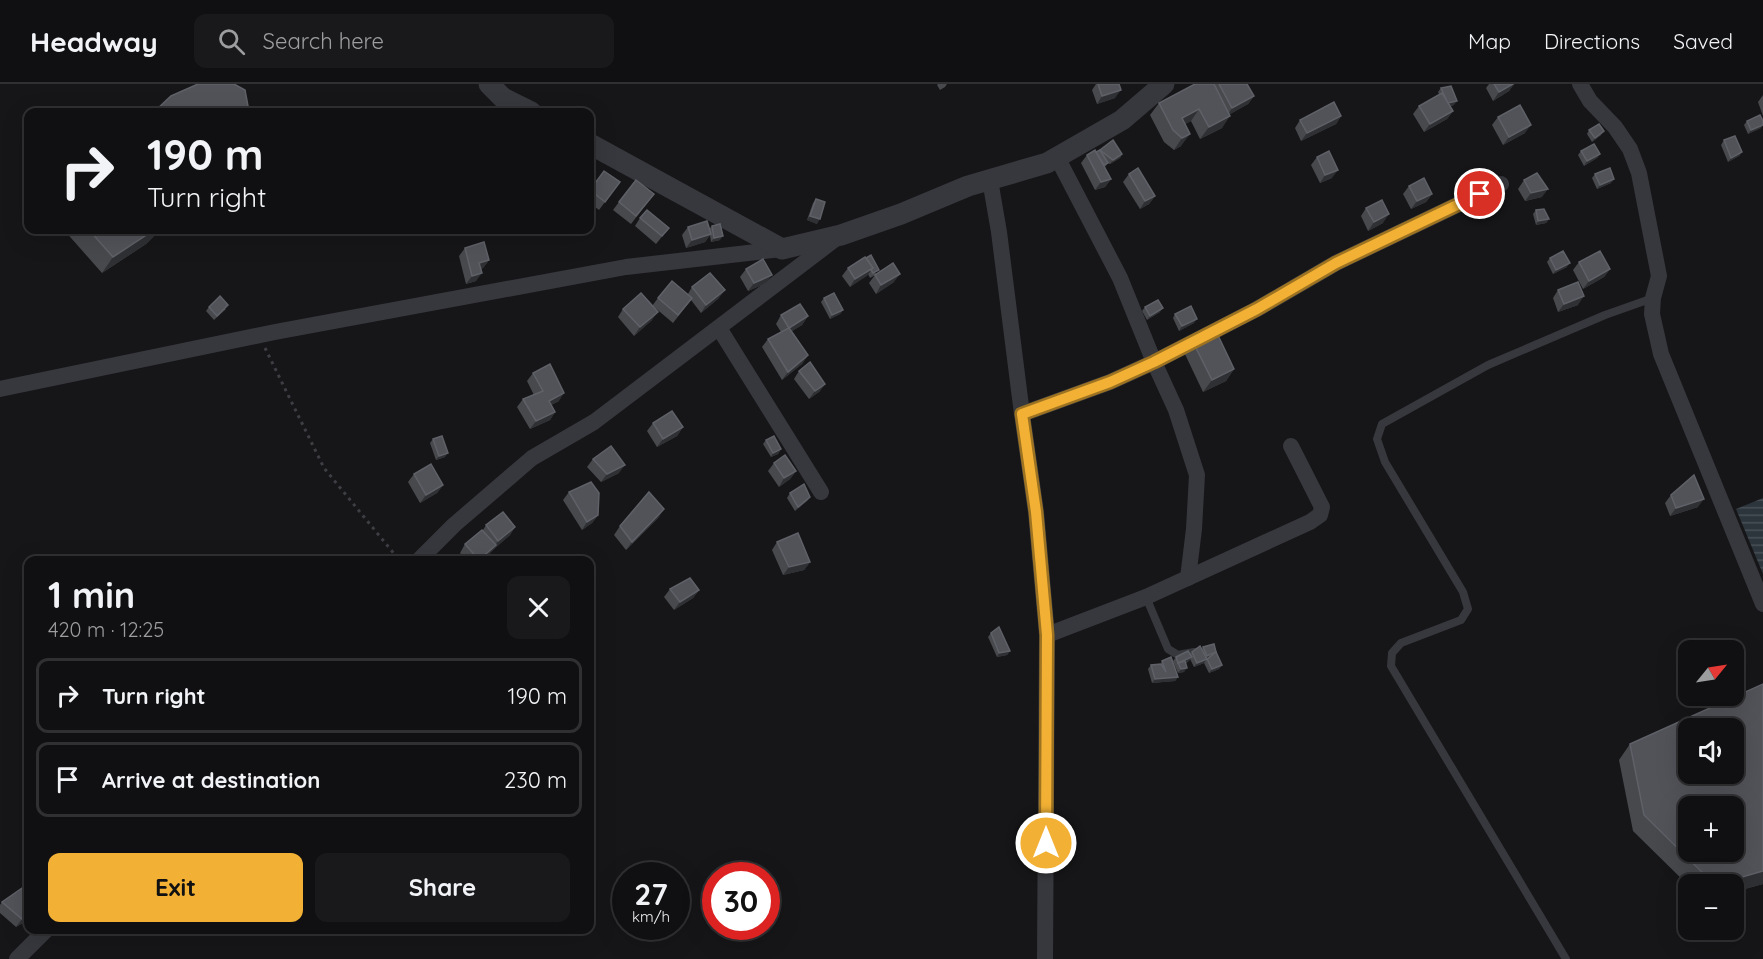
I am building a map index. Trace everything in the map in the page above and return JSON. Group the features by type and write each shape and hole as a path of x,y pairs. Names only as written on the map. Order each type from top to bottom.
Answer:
{"street":[{"path":"489,84 503,98 523,108"},
{"path":"0,389 259,336 626,267 782,249 841,235 901,214 968,186 1047,164 1122,120 1164,84"},
{"path":"1580,84 1590,101 1615,127 1630,149 1638,173 1659,276 1653,298 1652,314 1661,354 1763,604"},
{"path":"594,146 782,249"},
{"path":"1057,158 1120,278 1176,410 1197,475 1188,578"},
{"path":"990,180 999,231 1036,512 1047,635 1045,959"},
{"path":"1022,414 1110,382 1154,362 1257,309 1336,263 1501,184"},
{"path":"423,556 454,525 532,458 594,422 841,235"},
{"path":"719,328 821,492"},
{"path":"1047,635 1146,597 1310,522 1320,515 1322,507 1291,446"},
{"path":"17,959 42,934"}],"lane":[{"path":"1566,959 1391,666 1392,653 1401,643 1461,620 1468,609 1463,592 1385,462 1377,439 1382,424 1488,365 1605,315 1653,298"},
{"path":"1146,597 1168,649 1178,655 1194,652"}],"path":[{"path":"259,336 324,468 396,556"}],"shaded area":[{"path":"1763,498 1763,574 1736,509"}],"building":[{"path":"198,84 234,84 245,90 248,106 247,108 158,108 171,96"},
{"path":"1098,84 1119,84 1121,90 1102,96"},
{"path":"1195,84 1214,84 1230,116 1209,127 1199,109 1182,118 1190,134 1182,138 1173,130 1159,103"},
{"path":"1219,84 1247,84 1254,96 1232,108"},
{"path":"1494,84 1513,84 1499,92"},
{"path":"1451,86 1457,101 1448,103 1441,88"},
{"path":"1442,93 1453,111 1430,124 1419,106"},
{"path":"1334,102 1341,116 1307,133 1300,120"},
{"path":"1520,105 1531,125 1509,137 1498,117"},
{"path":"1760,115 1763,125 1751,130 1747,121"},
{"path":"1599,124 1604,131 1595,138 1589,130"},
{"path":"1735,136 1742,152 1731,158 1724,140"},
{"path":"1113,140 1122,154 1113,160 1100,150"},
{"path":"1594,144 1600,154 1587,161 1581,151"},
{"path":"1095,150 1111,179 1101,182 1087,155"},
{"path":"1100,150 1108,163 1104,165 1096,152"},
{"path":"1329,151 1338,170 1325,175 1317,157"},
{"path":"1138,168 1155,196 1145,201 1129,174"},
{"path":"1610,168 1614,179 1600,185 1595,174"},
{"path":"604,171 620,182 605,202 594,193 594,185"},
{"path":"1537,173 1548,189 1531,193 1524,180"},
{"path":"1424,178 1432,194 1417,201 1409,186"},
{"path":"636,180 654,194 636,216 619,202"},
{"path":"816,199 825,202 820,219 810,216"},
{"path":"1382,200 1389,214 1374,222 1366,208"},
{"path":"1544,209 1549,219 1538,221 1536,210"},
{"path":"647,210 669,228 662,236 640,218"},
{"path":"707,221 711,234 692,240 688,227"},
{"path":"720,224 723,236 714,238 712,226"},
{"path":"93,234 148,234 113,257"},
{"path":"484,242 489,260 479,263 482,273 472,276 465,248"},
{"path":"1563,251 1570,263 1556,270 1550,258"},
{"path":"1600,251 1610,269 1589,281 1579,262"},
{"path":"871,255 879,270 873,273 871,270 873,268 866,258"},
{"path":"865,257 873,268 855,279 848,268"},
{"path":"763,259 772,275 754,283 746,269"},
{"path":"893,263 900,274 881,285 875,275"},
{"path":"710,273 725,290 706,305 692,287"},
{"path":"672,281 692,298 678,315 658,298"},
{"path":"1578,282 1584,296 1564,304 1558,290"},
{"path":"641,293 658,312 640,327 623,309"},
{"path":"834,293 843,310 832,315 824,298"},
{"path":"220,296 228,305 217,316 209,307"},
{"path":"1158,300 1163,308 1150,316 1145,307"},
{"path":"800,304 808,316 789,328 781,315"},
{"path":"1191,306 1197,319 1182,326 1175,314"},
{"path":"1214,327 1234,369 1212,380 1191,338"},
{"path":"789,328 808,355 788,372 768,339"},
{"path":"810,362 825,384 815,391 799,371"},
{"path":"550,364 564,393 549,401 555,412 536,421 523,399 543,391 533,373"},
{"path":"672,411 683,427 663,439 653,423"},
{"path":"442,436 448,453 439,456 433,439"},
{"path":"774,436 781,449 773,453 766,440"},
{"path":"611,446 625,465 607,474 593,459"},
{"path":"785,455 796,471 784,478 774,463"},
{"path":"431,464 443,485 426,495 414,474"},
{"path":"1694,475 1704,499 1676,508 1671,495"},
{"path":"591,482 599,493 598,515 587,522 569,492"},
{"path":"804,484 810,497 798,507 790,493"},
{"path":"649,492 664,509 632,542 620,526"},
{"path":"503,512 515,527 498,541 486,525"},
{"path":"482,530 496,545 484,556 476,556 465,544"},
{"path":"798,533 810,562 789,567 777,542"},
{"path":"690,578 699,590 680,602 670,589"},
{"path":"999,627 1010,651 999,653 991,633"},
{"path":"1214,644 1216,652 1207,656 1203,647"},
{"path":"1200,646 1207,659 1197,663 1192,652"},
{"path":"1188,651 1192,657 1178,663 1176,657"},
{"path":"1216,652 1222,665 1212,669 1207,659"},
{"path":"1171,657 1178,677 1155,679 1151,665 1161,664 1166,672 1162,661"},
{"path":"1185,661 1187,668 1181,669 1178,663"},
{"path":"1763,684 1763,871 1744,877 1744,874 1704,874 1692,862 1744,862 1744,796 1678,796 1678,849 1644,815 1630,744 1678,722 1678,784 1744,784 1744,718 1688,718 1714,706 1744,706 1744,693"},
{"path":"24,887 24,918 22,919 2,902"}],"route":[{"path":"1046,843 1047,635 1036,512 1022,414 1110,382 1154,362 1257,309 1336,263 1480,194"}]}
